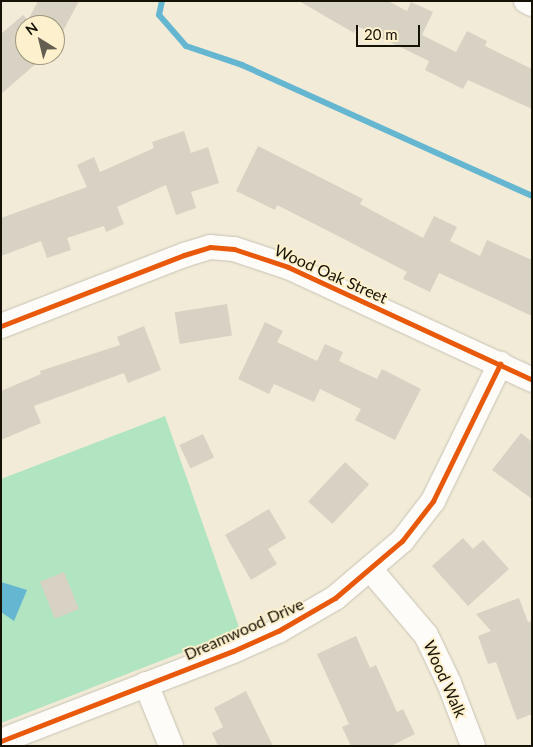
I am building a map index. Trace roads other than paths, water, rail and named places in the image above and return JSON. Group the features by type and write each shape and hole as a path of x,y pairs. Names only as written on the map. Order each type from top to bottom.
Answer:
{"street":[{"path":"526,1 532,4"},
{"name":"Wood Oak Street","path":"1,326 184,255 210,247 234,249 288,267 532,380"},
{"name":"Dreamwood Drive","path":"1,741 278,631 316,610 370,570 402,541 433,501 500,364"},
{"name":"Wood Walk","path":"370,570 426,635 449,683 473,746"},
{"path":"146,684 170,746"}],"water":[{"path":"1,582 27,590 14,621 1,612"}],"waterway":[{"path":"162,1 159,15 186,46 242,65 532,196"}]}
